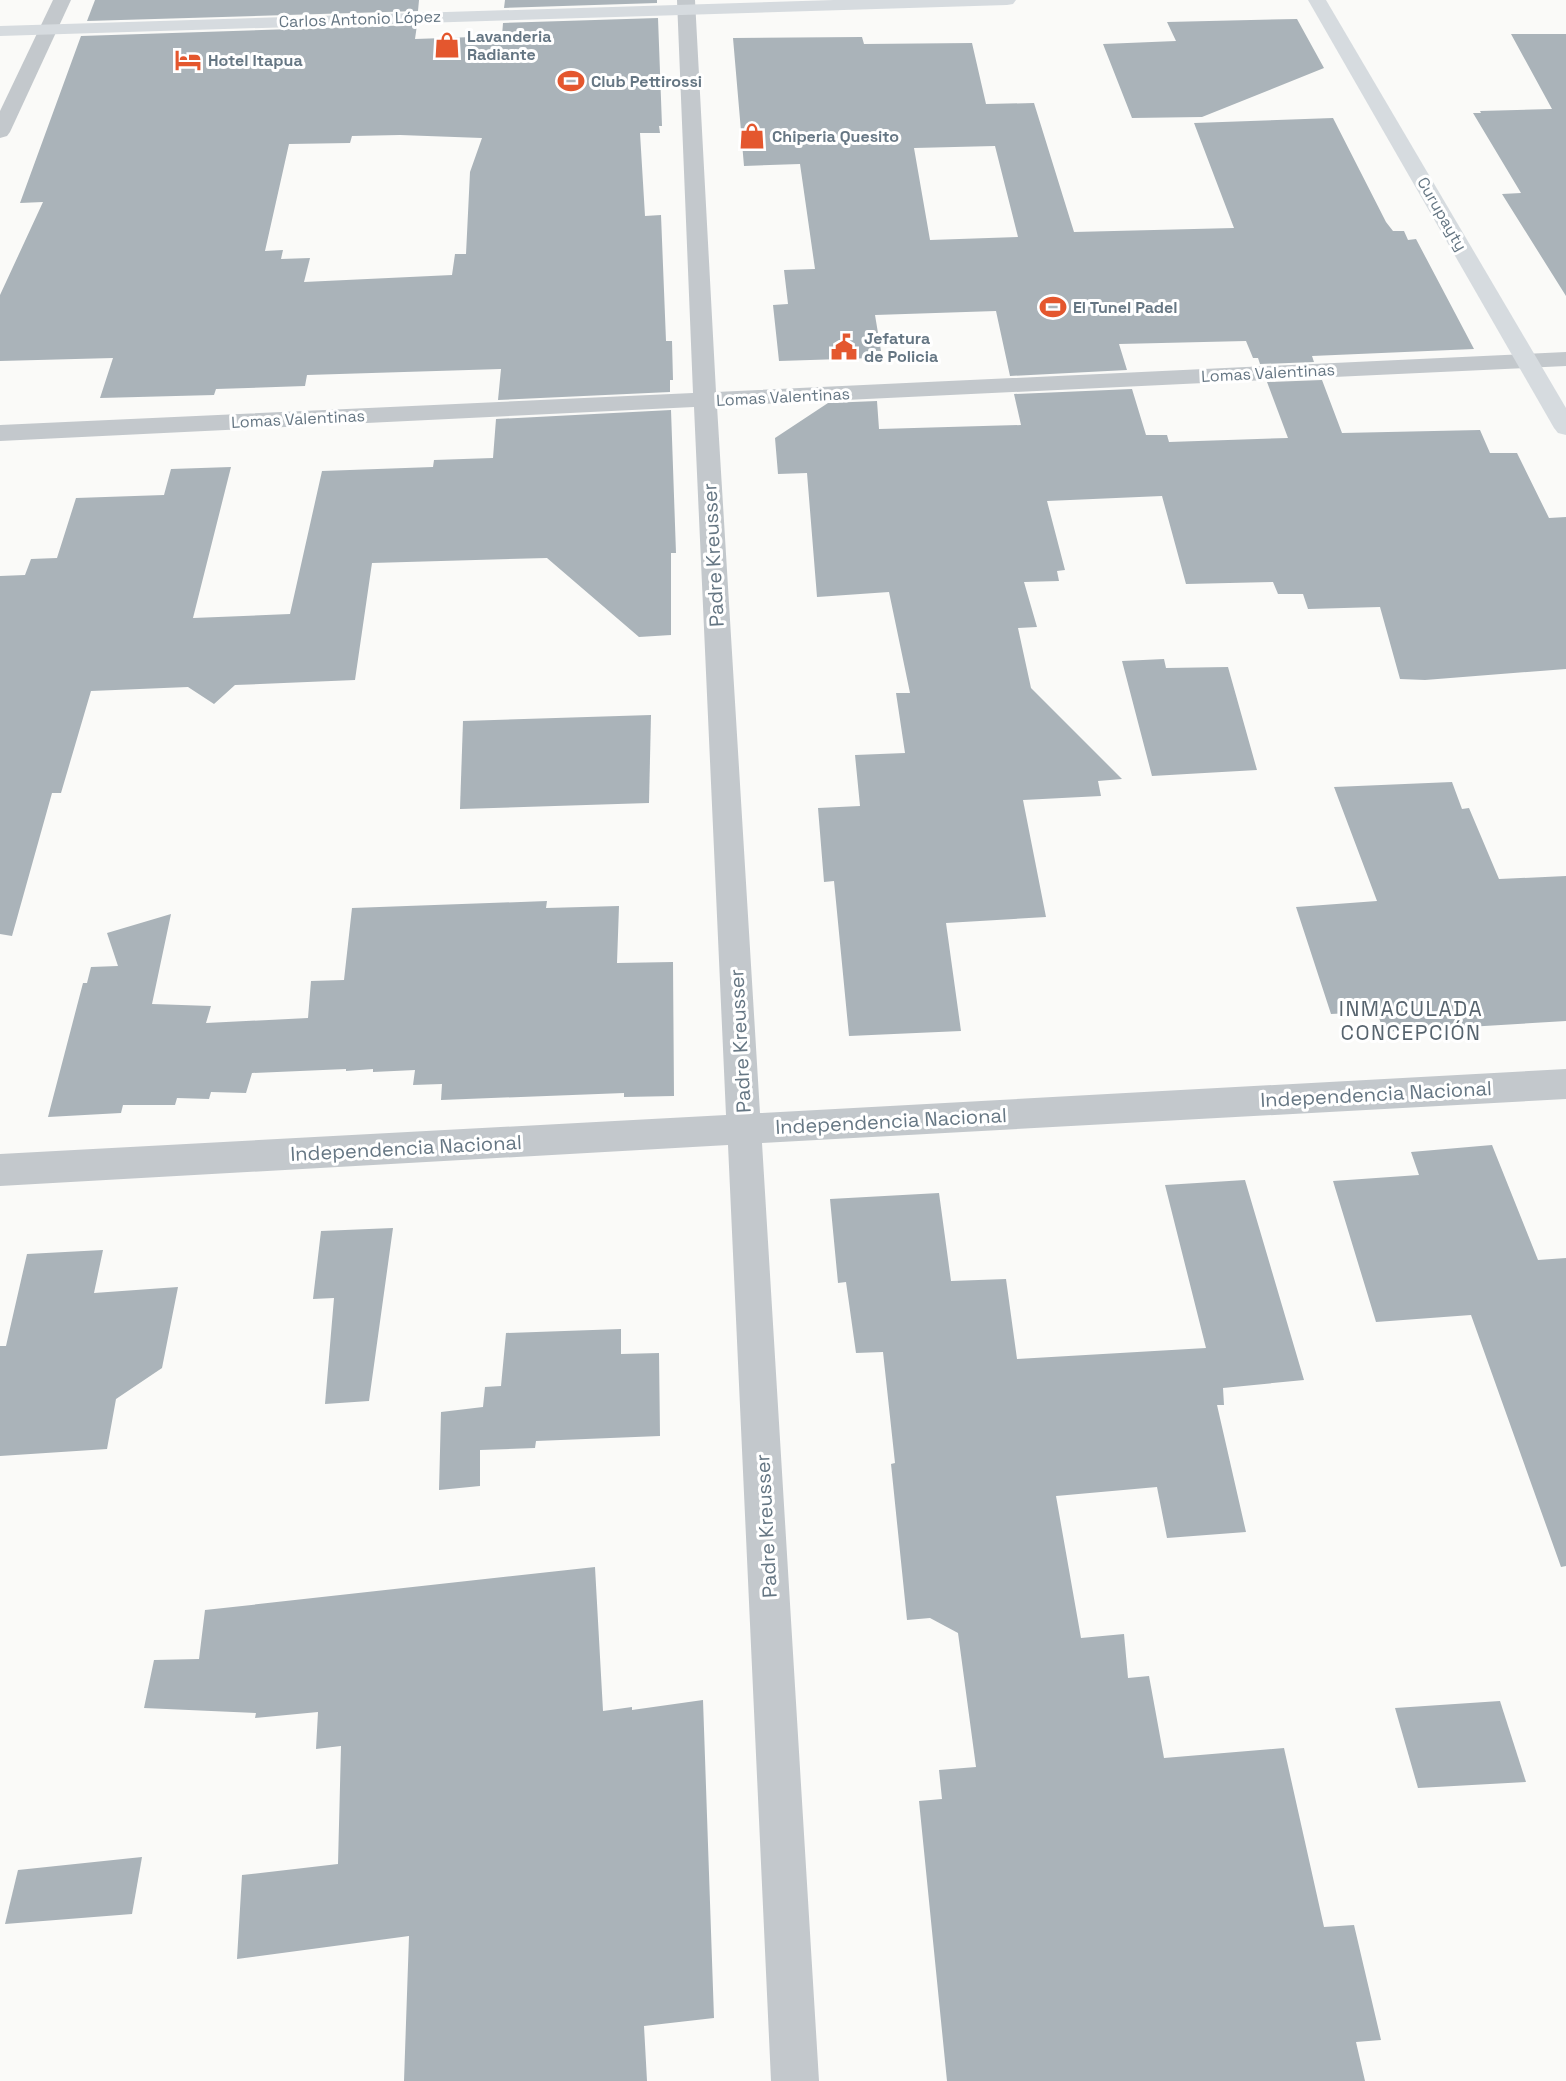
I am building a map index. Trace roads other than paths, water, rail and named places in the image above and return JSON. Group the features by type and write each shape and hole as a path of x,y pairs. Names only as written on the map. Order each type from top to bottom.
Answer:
{"main road":[{"name":"Carlos Antonio López","path":"0,31 686,4 1007,0"},
{"name":"Curupayty","path":"1317,0 1566,428"}],"street":[{"path":"0,132 62,0"},
{"name":"Padre Kreusser","path":"686,4 705,401 795,2081"},
{"name":"Lomas Valentinas","path":"0,433 1566,359"},
{"name":"Independencia Nacional","path":"0,1170 1566,1084"}],"place":[{"name":"Lavanderia Radiante","path":"447,45"},
{"name":"Hotel Itapua","path":"188,60"},
{"name":"Club Pettirossi","path":"571,81"},
{"name":"Chiperia Quesito","path":"752,136"},
{"name":"El Tunel Padel","path":"1053,307"},
{"name":"Jefatura de Policia","path":"844,347"}],"district":[{"name":"INMACULADA CONCEPCIÓN","path":"1411,1020"}]}
